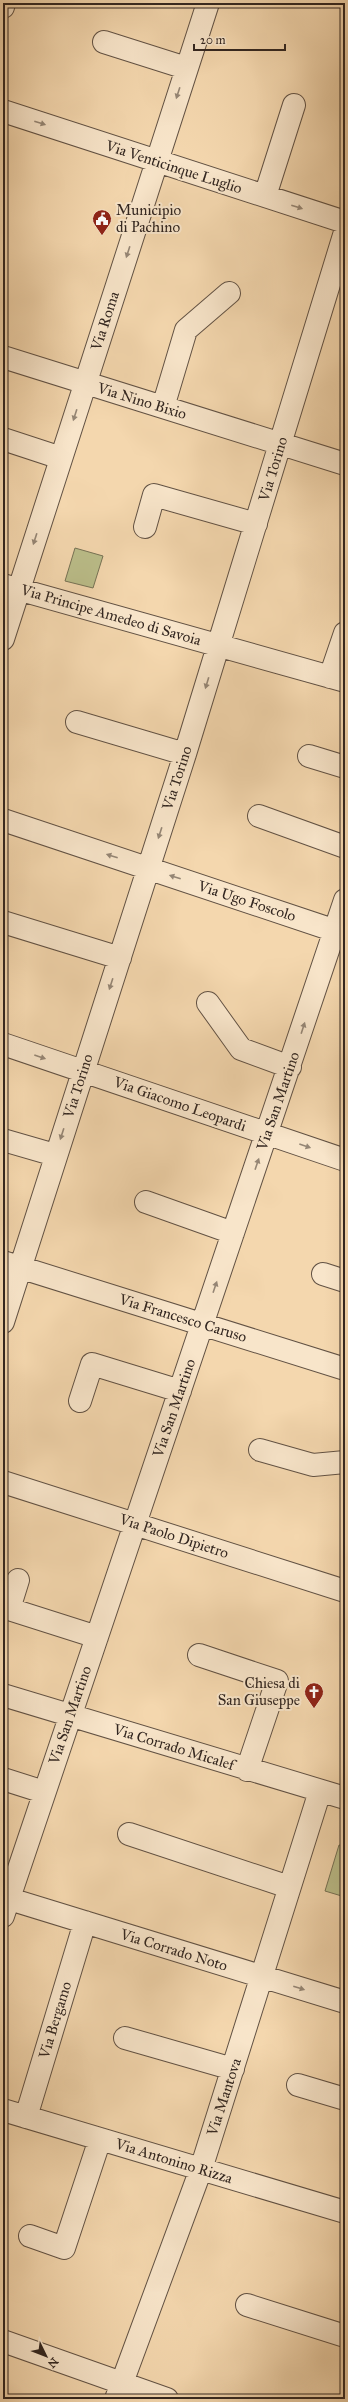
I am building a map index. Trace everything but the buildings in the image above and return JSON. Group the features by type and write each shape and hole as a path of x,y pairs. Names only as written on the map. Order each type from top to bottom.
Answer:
{"street":[{"path":"3,7 4,3"},
{"name":"Via Roma","path":"3,639 11,588 61,458 208,3"},
{"path":"104,42 186,68"},
{"path":"265,196 294,104"},
{"name":"Via Venticinque Luglio","path":"3,111 345,222"},
{"name":"Via Torino","path":"3,1322 12,1265 55,1156 120,958 281,445 345,232"},
{"path":"163,407 186,330 229,293"},
{"name":"Via Nino Bixio","path":"3,357 345,464"},
{"path":"3,439 61,458"},
{"path":"145,527 154,495 256,524"},
{"name":"Via Principe Amedeo di Savoia","path":"11,588 337,679"},
{"path":"337,679 345,633"},
{"path":"77,722 185,754"},
{"path":"309,756 345,767"},
{"path":"258,816 345,847"},
{"name":"Via Ugo Foscolo","path":"3,820 340,932"},
{"name":"Via San Martino","path":"5,1904 290,1067 340,932 345,900"},
{"path":"3,922 120,958"},
{"path":"208,1003 241,1049 290,1067"},
{"name":"Via Giacomo Leopardi","path":"3,1044 345,1160"},
{"path":"3,1140 55,1156"},
{"path":"146,1202 233,1233"},
{"name":"Via Francesco Caruso","path":"12,1265 345,1369"},
{"path":"322,1274 345,1281"},
{"path":"80,1401 92,1364 180,1391"},
{"path":"260,1450 313,1465 345,1462"},
{"name":"Via Paolo Dipietro","path":"3,1482 345,1591"},
{"path":"18,1580 9,1609 97,1637"},
{"path":"199,1655 277,1681 247,1770"},
{"name":"Via Corrado Micalef","path":"3,1695 247,1770 345,1798"},
{"path":"3,1779 44,1792"},
{"name":"Via Mantova","path":"119,2392 201,2169 320,1791"},
{"path":"128,1834 290,1887"},
{"name":"Via Corrado Noto","path":"5,1904 85,1922 345,2002"},
{"name":"Via Bergamo","path":"26,2117 85,1922"},
{"path":"125,2038 233,2069"},
{"path":"298,2085 345,2099"},
{"name":"Via Antonino Rizza","path":"3,2110 345,2212"},
{"path":"30,2236 64,2248 100,2139"},
{"path":"247,2305 345,2336"},
{"path":"3,2342 119,2392 167,2399"}],"green space":[{"path":"75,548 103,556 93,588 65,581"},
{"path":"339,1845 345,1846 345,1897 325,1891"}],"place":[{"name":"Municipio di Pachino","path":"102,236"},
{"name":"Chiesa di San Giuseppe","path":"314,1709"}]}
